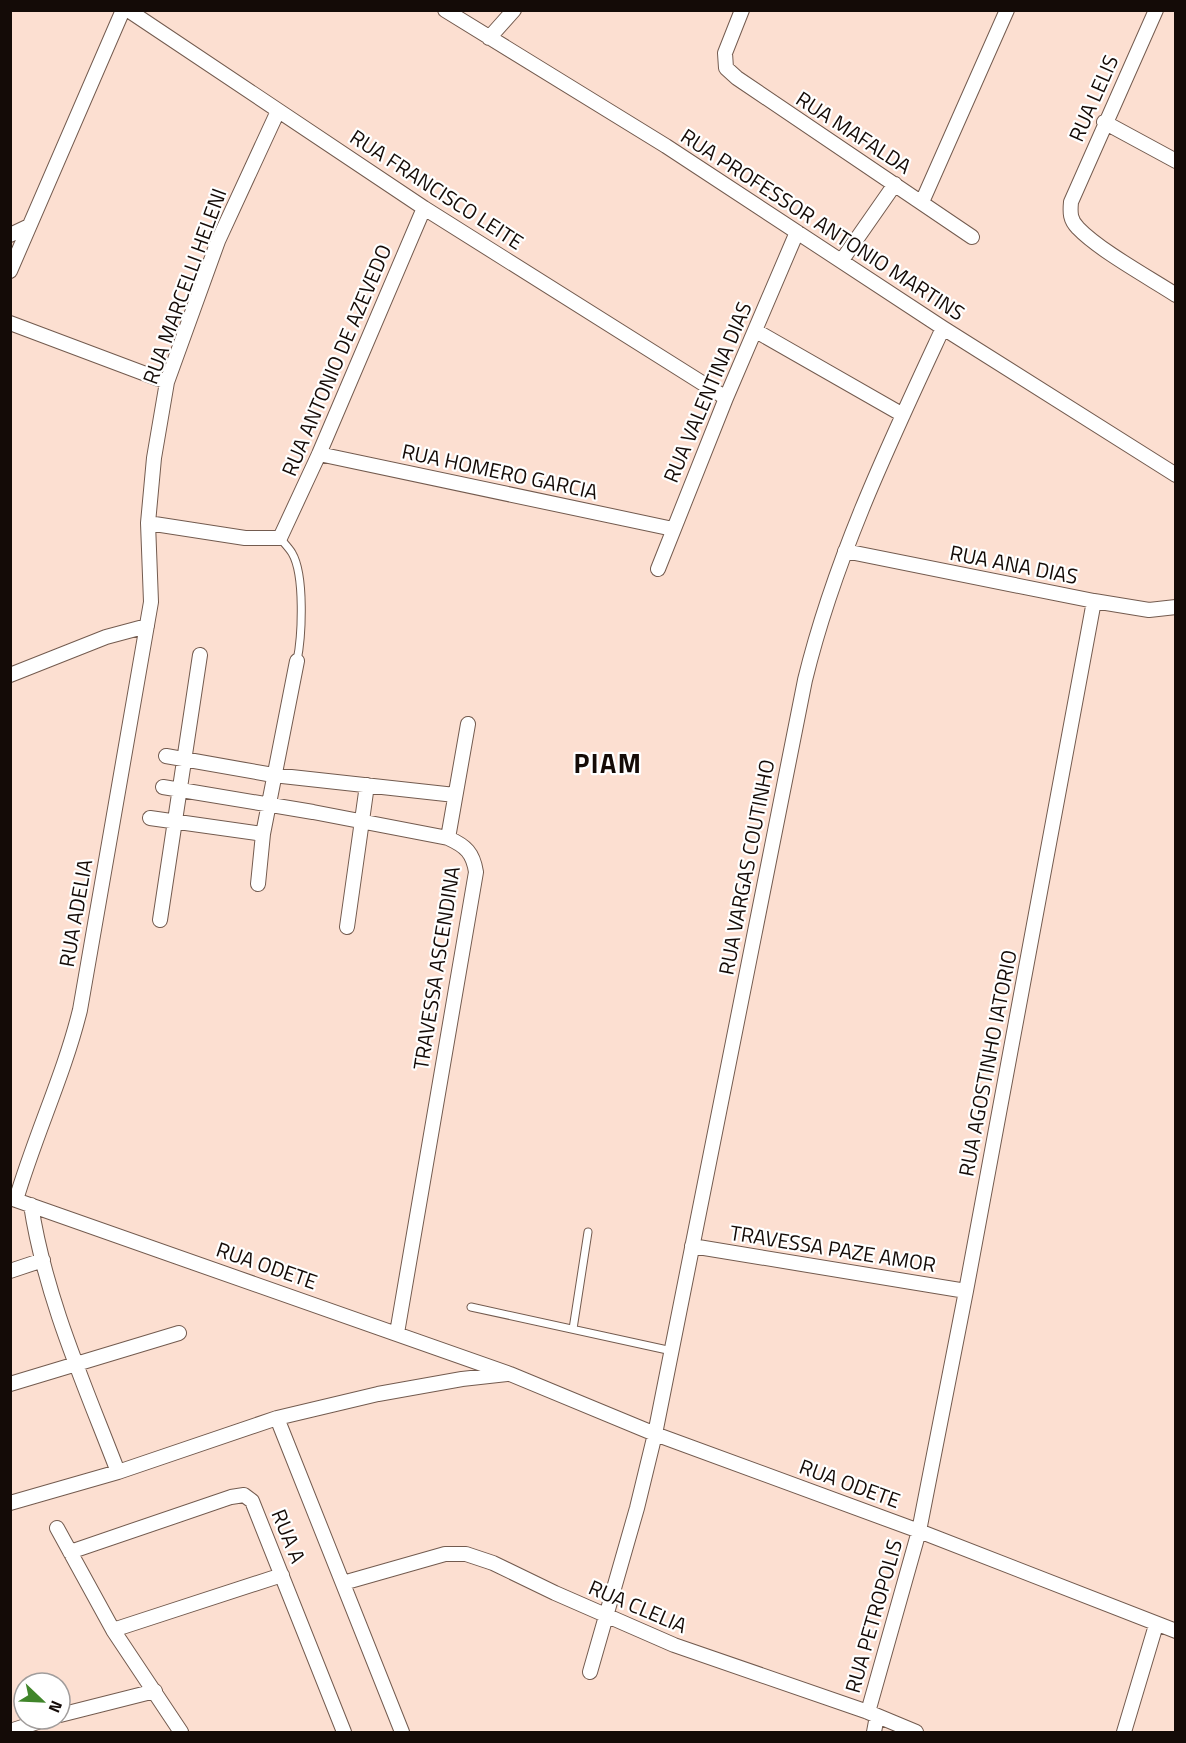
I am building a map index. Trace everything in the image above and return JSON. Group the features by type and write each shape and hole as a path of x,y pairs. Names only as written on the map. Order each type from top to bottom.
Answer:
{"street":[{"path":"10,271 123,10"},
{"name":"RUA FRANCISCO LEITE","path":"128,10 424,208 726,398"},
{"name":"RUA PROFESSOR ANTONIO MARTINS","path":"445,10 666,146 943,328 1176,475"},
{"path":"489,38 514,10"},
{"name":"RUA MAFALDA","path":"742,10 725,53 726,68 737,78 972,237"},
{"path":"922,202 1007,10"},
{"name":"RUA LELIS","path":"1156,10 1104,122 1071,202 1069,215 1077,228 1176,295"},
{"name":"RUA MARCELLI HELENI","path":"147,626 151,602 148,523 154,458 167,382 218,241 278,111"},
{"path":"1104,122 1176,161"},
{"path":"842,260 895,184"},
{"name":"RUA ANTONIO DE AZEVEDO","path":"283,533 424,208"},
{"path":"10,235 30,226"},
{"name":"RUA VALENTINA DIAS","path":"658,569 726,398 797,232"},
{"path":"10,323 167,382"},
{"name":"RUA VARGAS COUTINHO","path":"590,1672 655,1434 805,680 817,630 845,551 943,328"},
{"path":"756,331 903,415"},
{"name":"RUA HOMERO GARCIA","path":"319,454 673,530"},
{"path":"148,523 245,538 283,533"},
{"name":"RUA ANA DIAS","path":"845,551 1094,601 1149,610 1176,607"},
{"name":"RUA AGOSTINHO IATORIO","path":"919,1531 966,1291 1094,601"},
{"path":"10,675 106,637 147,626"},
{"name":"RUA ADELIA","path":"13,1199 70,1050 80,1010 147,626"},
{"path":"160,920 200,655"},
{"path":"258,884 263,834 273,775 297,661"},
{"path":"448,838 468,724"},
{"path":"166,756 273,775 455,795"},
{"path":"347,927 367,785"},
{"name":"TRAVESSA ASCENDINA","path":"163,788 448,838 465,846 474,858 476,872 397,1333"},
{"path":"150,818 263,834"},
{"name":"RUA ODETE","path":"13,1199 510,1374 655,1434 919,1531 1176,1631"},
{"path":"31,1205 43,1260 76,1362 118,1472"},
{"name":"TRAVESSA PAZE AMOR","path":"692,1246 966,1291"},
{"path":"10,1271 43,1260"},
{"path":"10,1384 76,1362 179,1333"},
{"name":"RUA ODETE","path":"10,1503 118,1472 277,1418 378,1394 462,1379 510,1374"},
{"name":"RUA A","path":"277,1418 402,1732"},
{"name":"RUA A","path":"70,1552 231,1497 244,1496 252,1501 344,1732"},
{"path":"57,1528 113,1630 181,1732"},
{"name":"RUA PETROPOLIS","path":"874,1732 872,1714 919,1531"},
{"name":"RUA CLELIA","path":"343,1583 444,1554 466,1554 494,1563 606,1616 684,1648 872,1714 916,1732"},
{"path":"113,1630 282,1575"},
{"path":"1124,1732 1156,1625"},
{"path":"72,1712 155,1691"}],"lane":[{"path":"283,533 293,555 300,591 301,643 297,661"},
{"path":"573,1329 588,1232"},
{"path":"471,1307 672,1351"}],"district":[{"name":"PIAM","path":"608,762"}]}
